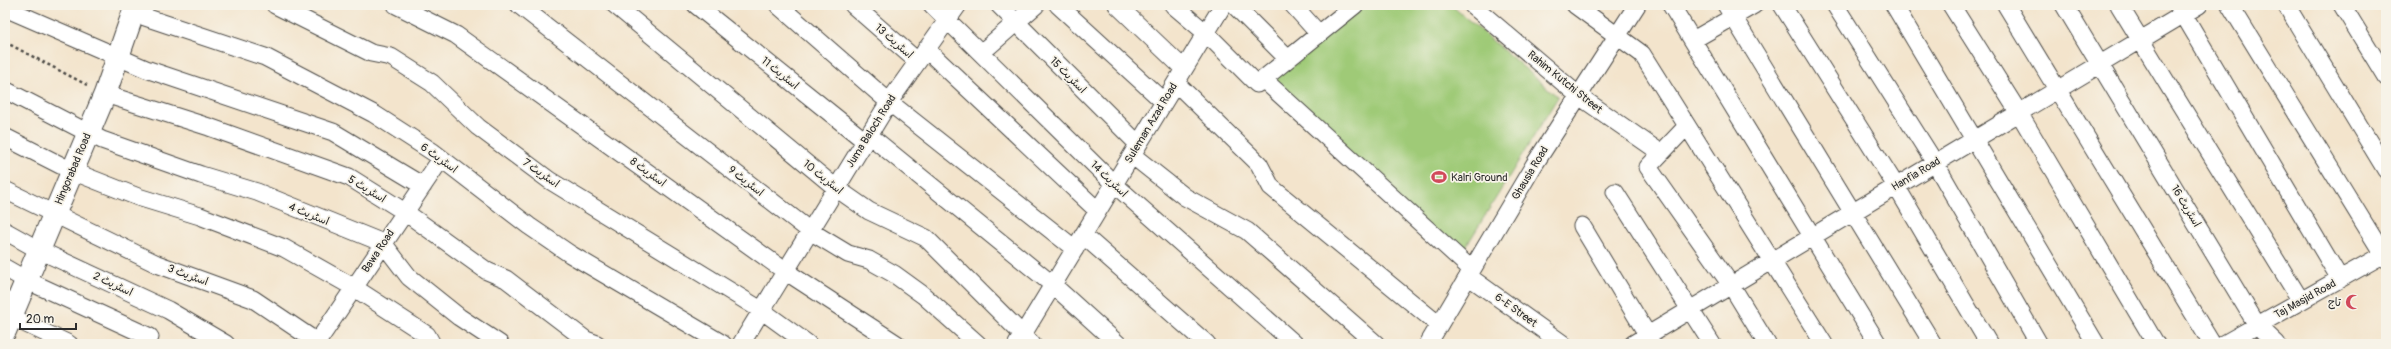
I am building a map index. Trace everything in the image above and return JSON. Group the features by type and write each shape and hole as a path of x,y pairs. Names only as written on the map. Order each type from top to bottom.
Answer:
{"street":[{"name":"اسٹریٹ 7","path":"275,5 371,53 391,57 432,83 478,127 549,180 761,310 808,344"},
{"name":"اسٹریٹ 8","path":"396,5 456,35 785,271 897,344"},
{"name":"اسٹریٹ 9","path":"519,5 810,231 848,254 870,260 894,274 923,295 978,344"},
{"name":"اسٹریٹ 10","path":"615,5 836,188 869,211 926,238 1024,341"},
{"name":"اسٹریٹ 11","path":"696,5 1053,285 1118,344"},
{"path":"778,5 889,102 1079,242 1207,344"},
{"name":"اسٹریٹ 13","path":"853,5 921,55 1098,211"},
{"name":"اسٹریٹ 14","path":"932,5 1114,184 1295,344"},
{"name":"Juma Baloch Road","path":"741,344 889,102 958,5"},
{"name":"اسٹریٹ 15","path":"999,5 1135,150 1185,197 1247,230 1376,344"},
{"path":"981,53 1036,5"},
{"path":"1058,5 1164,102"},
{"path":"1117,5 1184,69"},
{"path":"1173,5 1206,33 1258,84 1319,34 1345,8"},
{"name":"Suleman Azad Road","path":"1024,341 1053,285 1223,5"},
{"path":"1234,5 1288,59"},
{"path":"1293,5 1319,34"},
{"name":"Rahim Kutchi Street","path":"1472,5 1579,96 1661,153"},
{"path":"1576,5 1642,54 1773,260 1824,344"},
{"name":"Ghausia Road","path":"1428,344 1534,165 1637,5"},
{"path":"1671,5 1878,344"},
{"path":"1693,40 1729,11 1754,5"},
{"path":"1782,5 1896,186 1989,344"},
{"path":"1835,5 1935,163 2039,344"},
{"path":"1894,5 2096,344"},
{"path":"1951,5 2019,113 2156,344"},
{"path":"2006,5 2212,344"},
{"name":"اسٹریٹ 16","path":"2064,5 2257,325 2277,344"},
{"path":"2119,5 2301,301"},
{"name":"Hanfia Road","path":"1645,341 1731,285 2140,41 2181,10 2199,5"},
{"path":"2230,5 2385,255"},
{"path":"2286,5 2381,152 2386,170"},
{"path":"2342,5 2386,77"},
{"path":"5,8 146,69 333,132 423,186"},
{"name":"Hingorabad Road","path":"7,320 26,280 105,94 135,9"},
{"name":"اسٹریٹ 6","path":"135,9 265,57 374,114 441,158 529,226 570,254 723,344"},
{"path":"2181,10 2340,279"},
{"path":"1729,11 1854,212 1933,344"},
{"name":"6-E Street","path":"1264,79 1470,273 1563,344"},
{"path":"1176,83 1259,164 1271,187 1439,325"},
{"name":"اسٹریٹ 4","path":"5,90 109,142 257,192 383,243"},
{"name":"اسٹریٹ 5","path":"105,94 209,127 349,178 405,212 487,271 506,279 586,340 597,344"},
{"path":"1687,126 1648,167 1731,285 1767,344"},
{"path":"5,137 72,171 138,197 200,216 284,248 353,287 427,335 432,344"},
{"name":"Bawa Road","path":"316,343 441,158"},
{"name":"اسٹریٹ 3","path":"5,190 157,264 253,299 316,343"},
{"path":"1615,192 1692,309 1712,344"},
{"path":"1582,226 1645,341"},
{"name":"اسٹریٹ 2","path":"5,231 39,250 168,310 226,344"},
{"path":"383,243 409,277 493,342"},
{"name":"Taj Masjid Road","path":"2224,344 2385,255"},
{"path":"5,268 26,280 150,337 146,344"},
{"path":"7,320 70,344"}],"path":[{"path":"5,42 105,94"}],"green space":[{"name":"Kalri Ground","path":"1355,5 1451,5 1558,97 1459,258 1262,80"}],"place":[{"name":"Kalri Ground","path":"1439,177"},
{"name":"تاج","path":"2353,302"}]}
